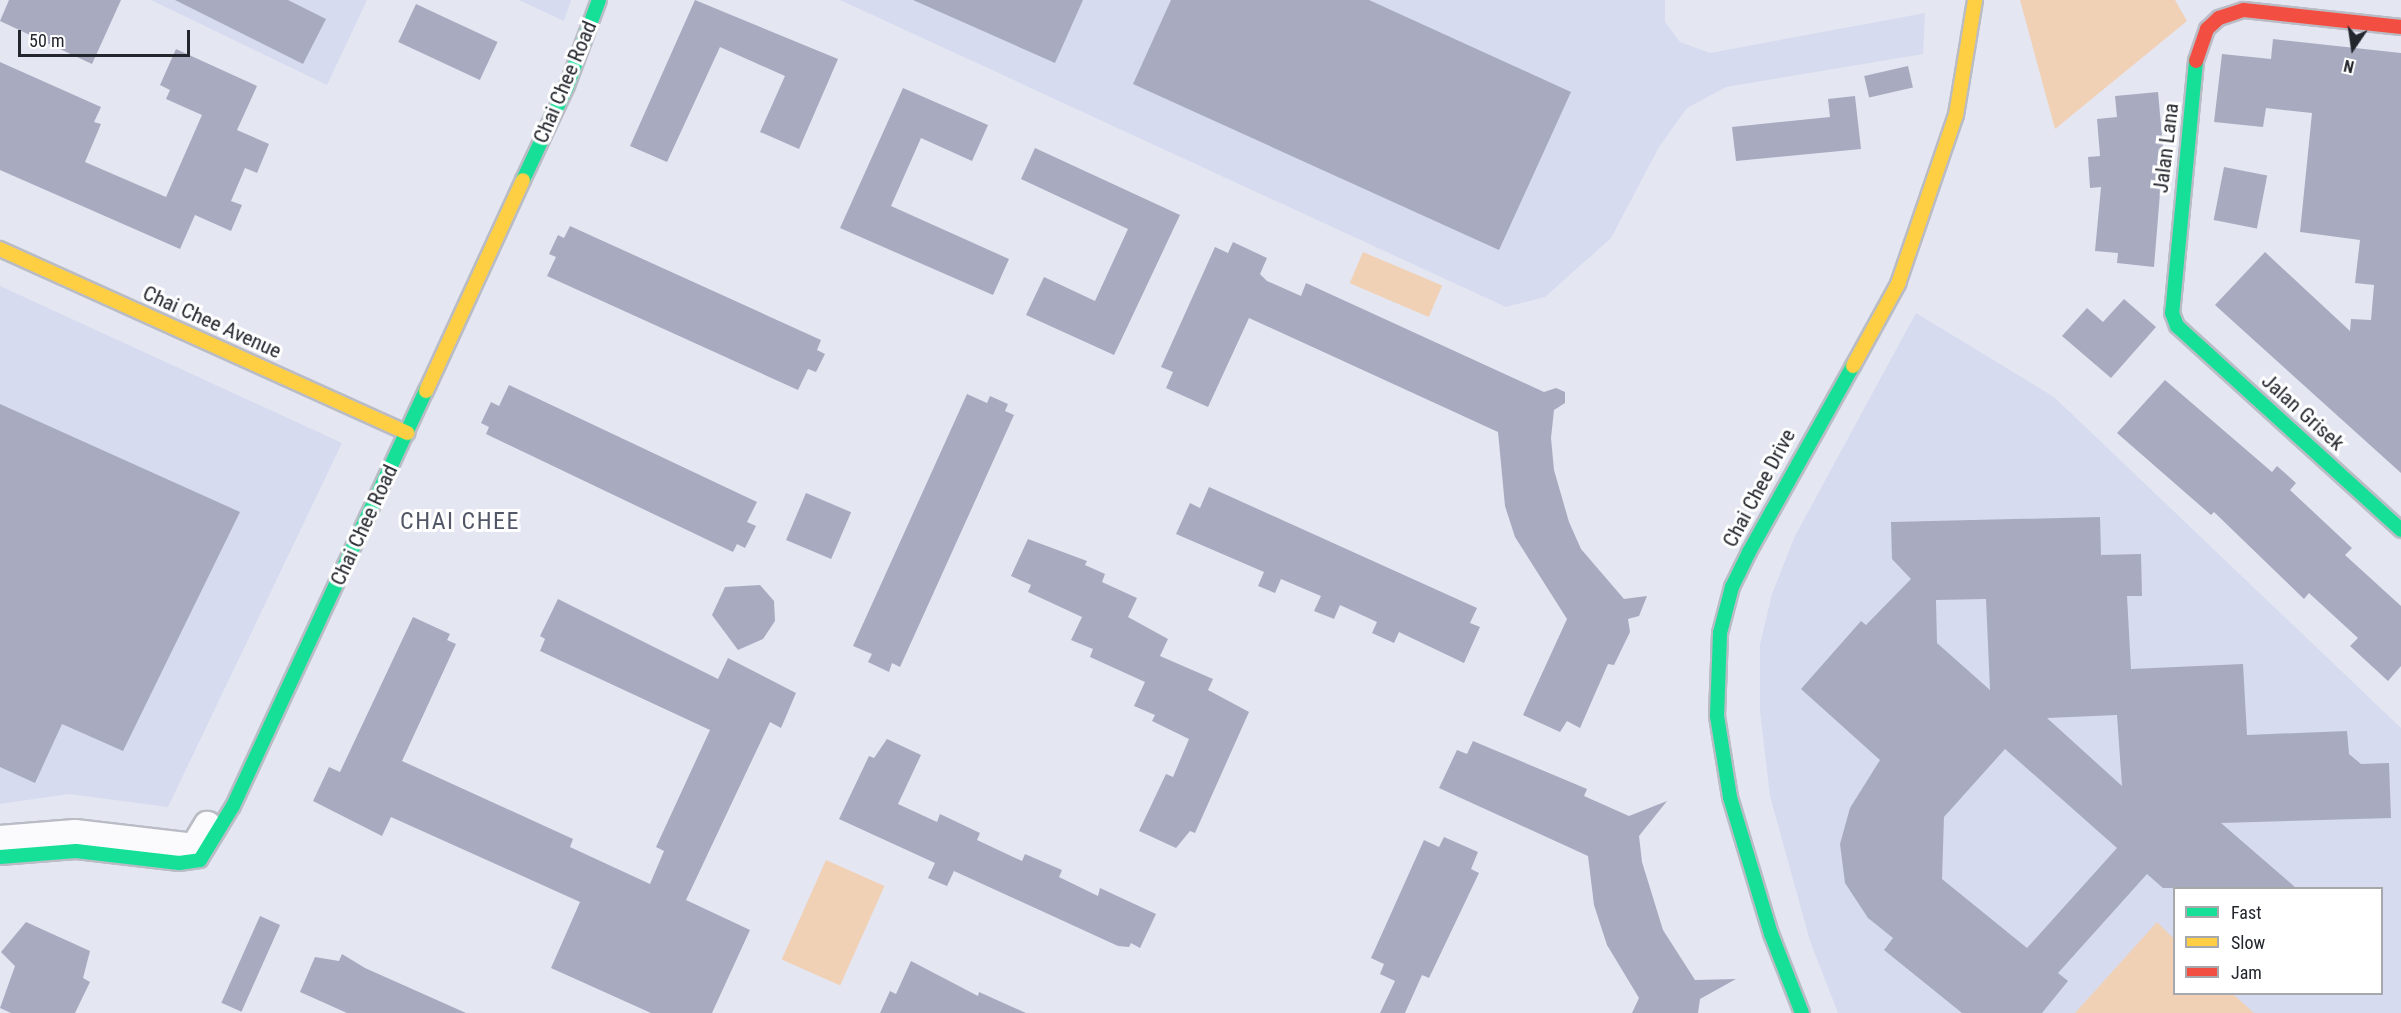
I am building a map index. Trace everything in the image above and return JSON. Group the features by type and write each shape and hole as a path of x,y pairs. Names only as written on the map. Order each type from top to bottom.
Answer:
{"street":[{"name":"Chai Chee Road","path":"0,857 76,851 179,863 200,860 233,806 556,81 587,0"},
{"name":"Chai Chee Road","path":"0,839 75,833 194,847 222,800 567,86 599,0"},
{"name":"Chai Chee Drive","path":"1802,1013 1771,934 1730,797 1717,716 1720,633 1732,587 1749,552 1898,284 1956,116 1975,0"},
{"name":"Jalan Lana","path":"2177,326 2172,313 2181,186 2198,46 2219,18 2238,10 2401,27"},
{"name":"Chai Chee Avenue","path":"0,249 401,431"},
{"name":"Jalan Grisek","path":"2177,326 2401,530"}],"shaded area":[{"path":"151,0 367,0 327,85"},
{"path":"519,0 571,0 564,21"},
{"path":"840,0 1665,0 1665,22 1680,42 1710,53 1925,13 1923,54 1726,87 1687,108 1659,147 1611,238 1545,297 1506,307"},
{"path":"2020,0 2175,0 2187,21 2055,129"},
{"path":"1363,252 1442,286 1429,317 1350,283"},
{"path":"0,286 342,443 168,807 69,794 0,804"},
{"path":"1916,313 2054,397 2401,728 2401,1013 1838,1013 1810,941 1770,796 1760,711 1760,644 1772,594 1795,536"},
{"path":"826,860 884,886 840,986 782,960"},
{"path":"2157,922 2173,938 2173,995 2234,995 2254,1013 2075,1013"}],"building":[{"path":"9,0 121,0 92,64 0,21"},
{"path":"175,0 288,0 326,19 303,64"},
{"path":"695,0 838,59 799,149 760,132 785,76 720,47 667,162 630,146"},
{"path":"913,0 1083,0 1055,63"},
{"path":"1171,0 1369,0 1571,92 1499,250 1133,84"},
{"path":"416,4 498,42 480,80 398,42"},
{"path":"2273,39 2401,53 2401,473 2215,305 2265,252 2350,331 2351,319 2371,320 2374,285 2355,283 2360,240 2300,232 2312,113 2266,108 2263,127 2214,122 2222,54 2271,59"},
{"path":"176,49 257,86 237,130 269,144 257,173 245,168 231,201 242,205 231,231 195,215 180,249 0,170 0,62 101,107 94,122 101,124 85,162 166,197 202,115 166,99 170,90 160,85"},
{"path":"1908,66 1913,87 1869,98 1864,76"},
{"path":"903,88 988,125 972,161 921,138 891,206 1009,259 993,295 840,228"},
{"path":"2158,92 2166,180 2161,181 2154,267 2117,263 2118,253 2095,251 2101,187 2090,188 2088,157 2100,156 2097,119 2117,117 2115,96"},
{"path":"1855,96 1861,149 1736,161 1732,127 1830,117 1828,99"},
{"path":"1035,148 1180,215 1114,355 1026,315 1044,277 1095,301 1128,229 1021,179"},
{"path":"2224,167 2267,175 2257,228 2214,220"},
{"path":"570,226 821,340 817,350 825,354 816,372 808,369 798,390 547,276 556,257 549,254 558,235 564,238"},
{"path":"1233,242 1267,258 1260,274 1267,281 1301,296 1306,283 1544,392 1556,388 1565,392 1565,403 1554,410 1551,438 1554,470 1569,522 1581,549 1624,599 1647,596 1639,616 1628,619 1630,632 1614,665 1608,664 1580,728 1567,721 1560,732 1523,715 1567,619 1515,537 1505,506 1498,432 1249,318 1208,407 1166,388 1173,372 1161,367 1215,247 1228,253"},
{"path":"2124,299 2156,327 2111,378 2062,336 2087,308 2103,322"},
{"path":"2165,380 2272,472 2277,466 2296,483 2290,490 2352,548 2345,555 2401,606 2401,666 2388,681 2350,646 2358,638 2309,593 2304,599 2214,512 2211,515 2117,433"},
{"path":"509,385 757,502 747,522 756,526 745,548 737,544 733,552 486,434 489,427 481,423 491,402 499,406"},
{"path":"967,394 987,403 990,396 1008,404 1005,411 1014,415 900,667 892,663 889,672 868,662 872,654 853,646"},
{"path":"0,404 240,512 123,751 62,724 35,783 0,767"},
{"path":"1209,487 1477,608 1470,623 1480,627 1464,663 1399,632 1394,643 1372,633 1377,622 1340,605 1334,619 1314,611 1321,596 1281,579 1275,593 1258,586 1264,572 1176,534 1190,503 1200,508"},
{"path":"806,493 851,512 831,559 786,540"},
{"path":"2100,517 2101,555 2141,554 2142,596 2127,596 2131,669 2243,664 2247,735 2347,731 2349,754 2361,764 2389,763 2391,818 2221,823 2295,887 2163,888 2147,874 2058,973 2068,981 2042,1013 1962,1013 1884,950 1893,938 1868,918 1845,883 1840,844 1850,808 1880,760 1801,689 1861,621 1866,625 1911,579 1892,559 1891,522","holes":["1986,599 1990,690 1937,643 1936,600","2117,715 2122,786 2047,718","2005,749 2117,848 2027,948 1942,879 1944,817"]},
{"path":"1028,539 1087,561 1085,565 1105,574 1102,582 1137,598 1128,617 1168,639 1160,656 1213,679 1208,690 1249,712 1195,833 1190,831 1176,848 1139,831 1166,774 1173,777 1189,739 1152,721 1155,715 1134,706 1145,682 1090,657 1093,649 1071,640 1082,617 1028,592 1031,585 1011,576"},
{"path":"760,585 774,601 775,621 763,639 738,650 712,615 725,587"},
{"path":"558,599 718,679 728,658 796,693 781,728 770,722 686,900 750,930 712,1013 651,1013 551,968 580,902 391,817 382,836 313,801 329,767 340,772 413,617 450,634 447,640 456,644 402,761 573,839 570,847 650,884 664,851 656,847 710,730 540,651 545,639 540,636"},
{"path":"887,739 921,755 898,804 937,822 940,814 980,833 977,840 1022,861 1025,854 1062,870 1059,877 1098,896 1100,888 1156,914 1140,948 1131,943 1129,947 1118,946 954,871 947,886 928,878 935,863 839,819 869,756 874,758"},
{"path":"1473,741 1587,789 1584,796 1629,816 1667,801 1639,836 1642,862 1663,930 1695,980 1736,979 1700,999 1698,1013 1632,1013 1639,998 1607,945 1594,905 1588,856 1439,788 1457,750 1467,754"},
{"path":"1444,837 1478,852 1471,869 1479,873 1429,978 1422,975 1405,1013 1380,1013 1395,981 1380,974 1384,964 1371,958 1424,840 1439,847"},
{"path":"260,916 280,925 241,1012 221,1003"},
{"path":"26,922 90,951 83,978 90,982 75,1013 11,1013 0,1008 15,966 1,952"},
{"path":"342,954 365,968 466,1013 347,1013 300,992 315,957 339,961"},
{"path":"911,961 978,996 979,992 1026,1013 880,1013 890,991 896,994"}],"traffic: fast":[{"path":"523,180 567,86 599,0"},
{"path":"2196,61 2172,313 2177,326 2401,530"},
{"path":"1802,1013 1771,934 1730,797 1717,716 1720,633 1732,587 1749,552 1853,366"},
{"path":"0,857 76,851 179,863 200,860 233,806 426,391"}],"traffic: slow":[{"path":"1853,366 1898,284 1956,115 1975,0"},
{"path":"426,391 523,180"},
{"path":"0,249 407,433"}],"traffic: jam":[{"path":"2196,61 2207,29 2219,18 2244,10 2401,27"}],"district":[{"name":"CHAI CHEE","path":"460,522"}]}
